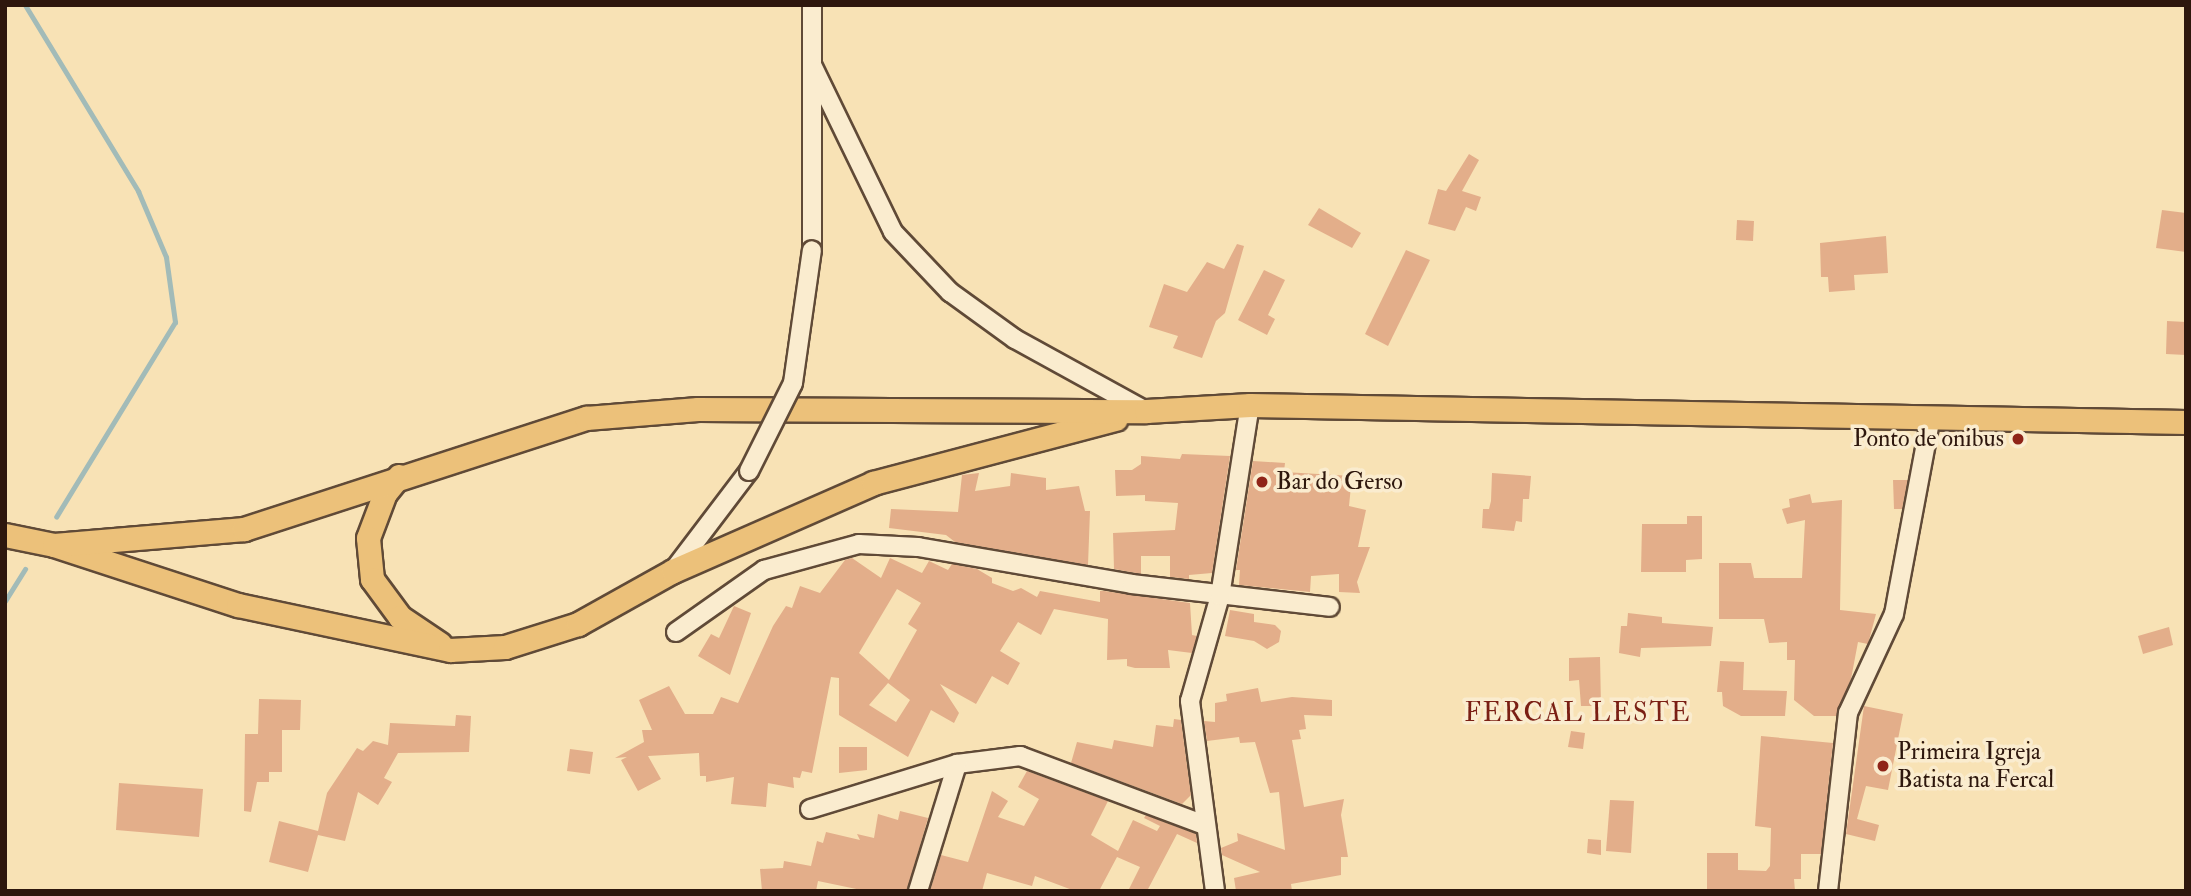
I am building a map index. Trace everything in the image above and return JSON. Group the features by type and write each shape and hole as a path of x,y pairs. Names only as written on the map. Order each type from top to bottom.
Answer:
{"main road":[{"path":"54,545 244,529 399,476 586,418 698,409 1146,411 1250,405 2186,422"},
{"path":"5,535 54,545 237,605 450,650 505,647 578,624 673,571 873,483 1146,411"},
{"path":"399,476 385,493 368,538 372,579 401,617 450,650"}],"street":[{"path":"673,571 749,471 793,383 812,250 812,5"},
{"path":"813,67 893,232 950,292 1015,340 1146,411"},
{"path":"1215,891 1190,701 1220,596 1250,405"},
{"path":"1828,891 1848,713 1894,614 1931,417"},
{"path":"677,632 764,570 859,544 918,547 1220,596 1330,607"},
{"path":"810,809 957,764 1020,756 1205,825"},
{"path":"918,891 957,764"}],"building":[{"path":"1469,154 1479,160 1462,191 1481,197 1476,211 1466,207 1455,231 1428,224 1438,189 1446,191"},
{"path":"1319,208 1361,233 1352,248 1308,225"},
{"path":"2162,210 2186,213 2186,252 2156,248"},
{"path":"1737,220 1754,221 1753,241 1736,240"},
{"path":"1886,236 1888,273 1854,275 1855,290 1829,292 1828,277 1821,277 1820,243"},
{"path":"1237,244 1244,246 1225,313 1216,321 1202,358 1173,348 1178,336 1149,327 1164,284 1187,292 1207,262 1224,269"},
{"path":"1406,250 1430,260 1388,346 1365,334"},
{"path":"1264,270 1285,280 1268,315 1275,319 1267,335 1238,320"},
{"path":"2167,321 2186,322 2186,355 2166,354"},
{"path":"1182,454 1230,456 1212,573 1189,575 1189,579 1170,577 1170,556 1141,556 1141,574 1114,569 1113,533 1175,530 1178,503 1145,501 1145,495 1116,496 1115,470 1132,470 1141,464 1141,456 1180,459"},
{"path":"1253,461 1285,463 1284,472 1352,476 1349,506 1366,510 1358,547 1370,547 1357,582 1360,593 1339,592 1339,574 1311,576 1310,592 1239,585 1240,570 1236,570"},
{"path":"979,473 975,491 1010,486 1011,473 1046,478 1046,490 1079,486 1085,511 1090,511 1088,565 955,542 946,535 889,528 891,509 958,512 962,475"},
{"path":"1492,473 1531,476 1529,499 1523,499 1522,522 1516,521 1514,531 1482,528 1483,509 1489,509 1491,501"},
{"path":"1893,480 1908,480 1902,509 1894,509"},
{"path":"1810,494 1812,503 1842,500 1840,610 1876,614 1868,644 1858,642 1851,679 1836,716 1814,716 1794,700 1795,660 1787,660 1787,642 1769,643 1764,619 1719,619 1719,563 1751,563 1754,578 1802,578 1805,520 1787,524 1782,509 1790,507 1789,499"},
{"path":"1687,516 1702,516 1702,559 1686,560 1686,572 1641,572 1642,524 1687,524"},
{"path":"852,558 881,578 890,558 922,573 929,561 948,570 952,564 977,569 992,578 992,583 1013,591 1021,588 1037,597 1040,591 1100,602 1100,591 1104,591 1190,603 1192,635 1197,636 1192,653 1168,650 1170,668 1135,668 1127,666 1127,659 1107,660 1108,619 1054,609 1041,635 1018,622 1000,651 1020,663 1008,685 992,676 976,704 940,684 959,713 954,723 931,710 908,757 839,715 839,678 831,677 812,773 802,771 800,778 793,777 794,788 768,783 766,807 731,804 734,777 706,782 706,776 700,776 699,753 648,756 661,779 638,791 621,760 627,757 615,758 644,742 642,730 652,730 639,700 669,686 685,714 713,714 721,697 738,703 773,626 786,606 792,608 800,586 820,593 845,560","holes":["897,589 921,603 908,624 917,630 889,680 859,653","888,683 910,700 896,722 869,705"]},
{"path":"734,606 751,613 730,675 698,656 711,634 719,638"},
{"path":"1230,610 1254,614 1254,622 1275,625 1281,631 1279,642 1267,649 1254,641 1225,636"},
{"path":"1628,613 1662,617 1662,623 1713,627 1711,646 1641,648 1640,657 1619,653 1621,626 1627,626"},
{"path":"2169,627 2173,645 2143,654 2138,636"},
{"path":"1600,657 1601,706 1581,706 1579,680 1569,681 1569,658"},
{"path":"1720,661 1744,662 1743,690 1787,691 1785,716 1741,716 1723,706 1722,692 1717,692"},
{"path":"1258,688 1261,702 1292,697 1332,700 1332,716 1304,715 1306,729 1299,730 1301,739 1292,740 1304,807 1344,799 1341,815 1348,857 1341,857 1341,875 1291,884 1292,891 1236,891 1234,878 1260,872 1222,855 1221,848 1238,841 1237,833 1285,850 1279,792 1270,793 1255,742 1240,743 1239,737 1207,741 1204,721 1215,722 1215,703 1227,701 1226,694"},
{"path":"259,699 301,700 300,730 282,730 282,772 269,772 269,782 257,782 251,812 244,811 245,734 258,734"},
{"path":"1864,706 1903,714 1888,790 1866,786 1857,819 1879,825 1875,841 1846,834"},
{"path":"456,715 471,716 469,752 398,753 384,778 392,782 378,805 358,792 345,841 318,835 308,872 269,862 279,821 318,831 327,793 357,748 363,751 373,741 388,745 390,723 455,726"},
{"path":"1174,719 1181,720 1191,795 1182,804 1071,763 1077,742 1112,749 1114,740 1153,747 1156,725 1173,727"},
{"path":"1571,731 1585,733 1583,749 1568,747"},
{"path":"1761,736 1833,743 1821,854 1801,854 1801,879 1794,879 1795,891 1707,891 1707,853 1738,853 1738,870 1766,871 1770,866 1771,828 1755,826"},
{"path":"839,747 867,747 867,770 839,773"},
{"path":"570,749 593,752 590,774 567,771"},
{"path":"1027,771 1108,801 1091,835 1118,851 1133,820 1157,831 1160,826 1144,818 1146,815 1196,834 1197,843 1177,834 1147,891 1128,891 1140,867 1117,857 1099,891 1075,891 1035,876 1032,886 987,873 982,891 930,891 941,855 968,862 992,791 1008,801 998,817 1024,826 1039,799 1018,787"},
{"path":"119,783 203,789 199,837 116,830"},
{"path":"1610,800 1634,801 1631,853 1606,851"},
{"path":"900,811 928,818 907,891 866,891 818,881 816,891 762,891 760,869 783,868 784,861 811,866 817,841 823,843 826,832 860,840 857,834 874,838 878,814 898,820"},
{"path":"1588,839 1601,840 1601,855 1587,853"}],"waterway":[{"path":"25,5 138,191 166,257 175,322 56,517"},
{"path":"5,601 25,569"}],"place":[{"name":"Ponto de onibus","path":"2018,439"},
{"name":"Bar do Gerso","path":"1262,482"},
{"name":"Primeira Igreja Batista na Fercal","path":"1883,766"}],"district":[{"name":"FERCAL LESTE","path":"1578,714"}]}
